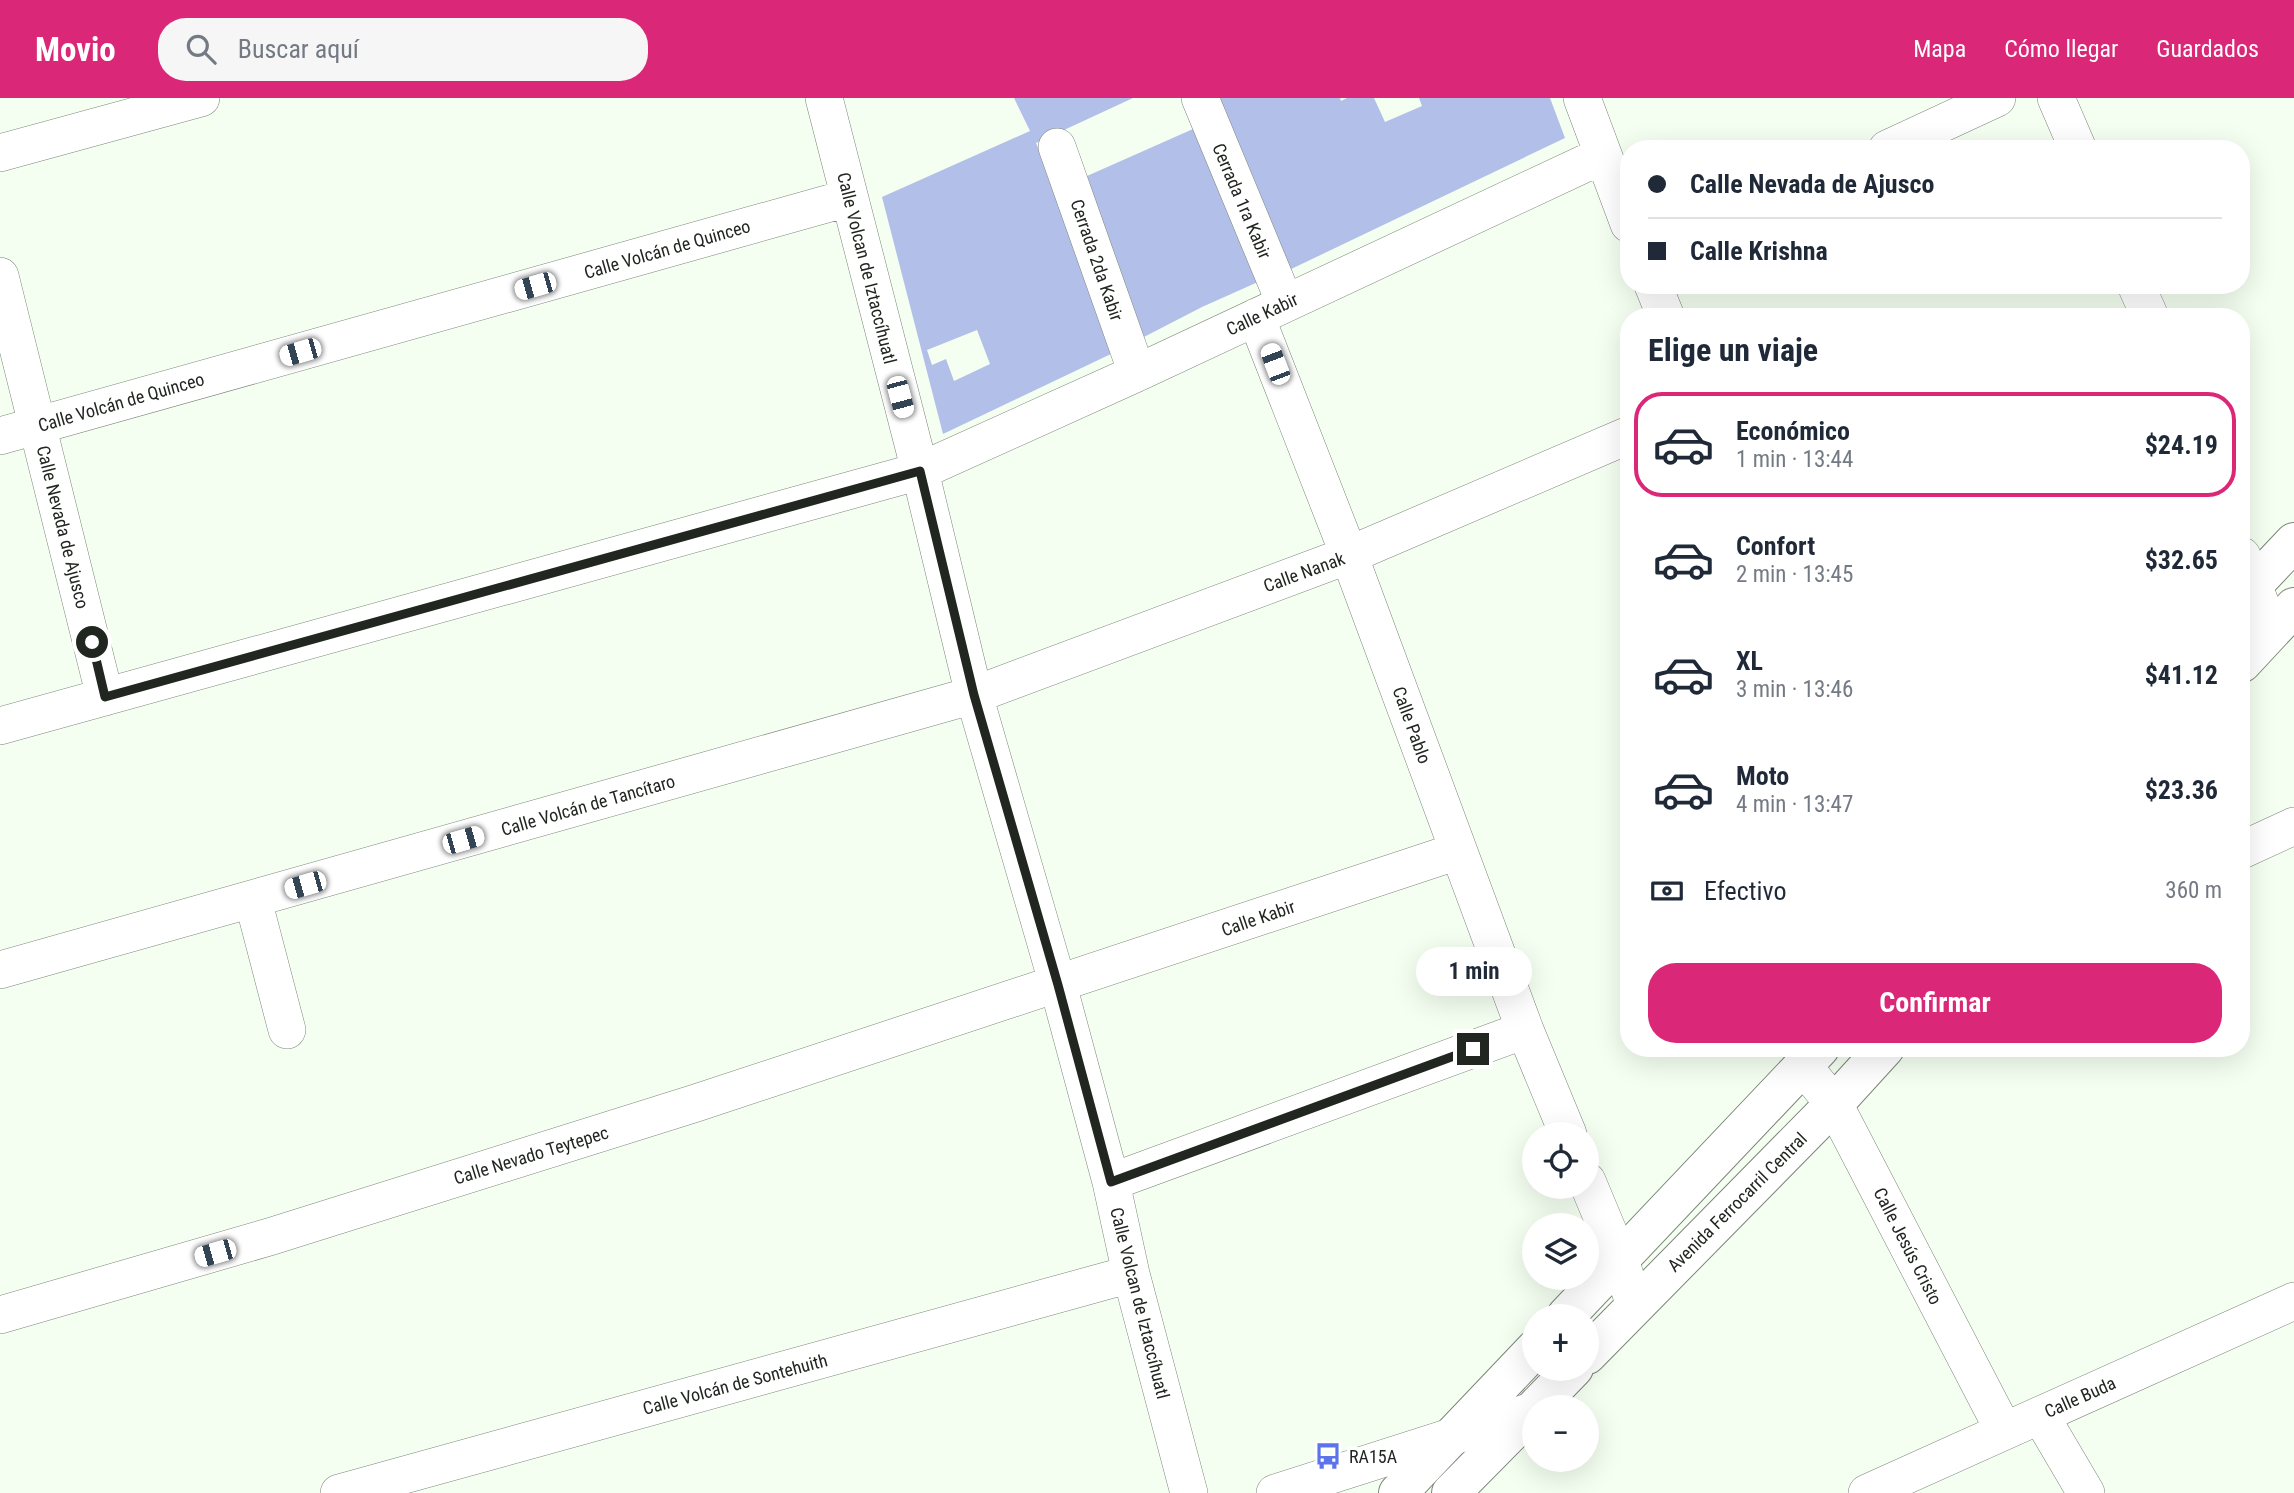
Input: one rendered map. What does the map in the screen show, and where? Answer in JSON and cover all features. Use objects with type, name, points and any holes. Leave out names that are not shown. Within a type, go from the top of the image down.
[{"type":"street","points":[[0,153],[201,98]]},
{"type":"street","name":"Calle Volcan de Iztaccíhuatl","points":[[824,98],[920,471],[974,695],[1058,985],[1111,1182],[1131,1274],[1189,1493]]},
{"type":"street","name":"Cerrada 1ra Kabir","points":[[1200,98],[1270,310]]},
{"type":"street","points":[[1582,98],[1620,200]]},
{"type":"street","points":[[1906,140],[1997,98]]},
{"type":"street","points":[[2056,98],[2074,140]]},
{"type":"street","name":"Cerrada 2da Kabir","points":[[1057,147],[1137,373]]},
{"type":"street","name":"Calle Kabir","points":[[0,726],[920,471],[1137,373],[1603,155]]},
{"type":"street","name":"Calle Volcán de Quinceo","points":[[0,436],[848,198]]},
{"type":"street","name":"Calle Nevada de Ajusco","points":[[0,276],[105,697]]},
{"type":"street","name":"Calle Pablo","points":[[1270,310],[1349,555],[1525,1030],[1563,1122]]},
{"type":"street","name":"Calle Nanak","points":[[974,695],[1349,555],[1620,439]]},
{"type":"street","points":[[2250,575],[2294,542]]},
{"type":"street","points":[[2250,584],[2283,619],[2250,654]]},
{"type":"street","name":"Calle Volcán de Tancítaro","points":[[0,970],[974,695]]},
{"type":"street","points":[[2250,846],[2294,826]]},
{"type":"street","name":"Calle Kabir","points":[[1058,985],[1458,850]]},
{"type":"street","points":[[253,900],[287,1030]]},
{"type":"street","name":"Calle Nevado Teytepec","points":[[0,1314],[269,1237],[696,1103],[1058,985]]},
{"type":"street","points":[[1111,1182],[1525,1030]]},
{"type":"street","points":[[1577,1304],[1812,1057]]},
{"type":"street","name":"Calle Jesús Cristo","points":[[1812,1057],[2004,1431]]},
{"type":"street","name":"Avenida Ferrocarril Central","points":[[1599,1342],[1834,1104],[1877,1057]]},
{"type":"street","points":[[1595,1199],[1620,1259],[1635,1306]]},
{"type":"street","name":"Calle Volcán de Sontehuith","points":[[339,1493],[1131,1274]]},
{"type":"street","name":"Calle Buda","points":[[1867,1493],[2294,1301]]},
{"type":"street","points":[[1398,1493],[1522,1363]]},
{"type":"street","points":[[1548,1395],[1561,1381]]},
{"type":"street","points":[[1275,1493],[1522,1413]]},
{"type":"street","points":[[2040,1415],[2086,1493]]},
{"type":"street","points":[[1451,1493],[1522,1421]]},
{"type":"building","points":[[1014,98],[1133,98],[1036,143],[1056,187],[1113,353],[943,434],[882,197],[1030,131]],"holes":[[[977,330],[990,364],[954,381],[946,359],[932,365],[927,350]]]},
{"type":"building","points":[[1217,98],[1340,98],[1341,101],[1347,98],[1374,98],[1385,122],[1422,106],[1419,98],[1550,98],[1565,138],[1285,272]]},
{"type":"building","points":[[1193,129],[1258,282],[1142,338],[1087,176]]},
{"type":"place","name":"RA15A","points":[[1328,1456]]},
{"type":"route","points":[[92,642],[105,697],[920,471],[974,695],[1058,985],[1111,1182],[1473,1049]]}]
